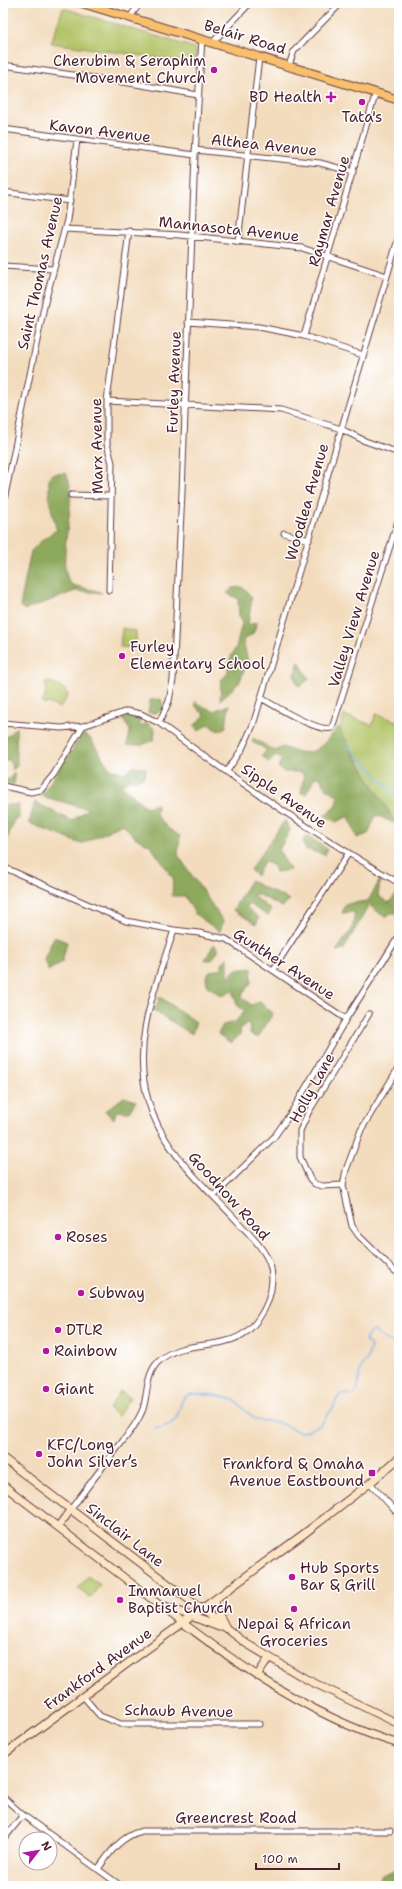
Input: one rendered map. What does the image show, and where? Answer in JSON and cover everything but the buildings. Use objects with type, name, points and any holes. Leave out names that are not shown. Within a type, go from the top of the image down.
[{"type":"main road","name":"Belair Road","points":[[86,4],[202,38],[259,58],[289,65],[399,100]]},
{"type":"street","points":[[130,17],[140,3]]},
{"type":"street","points":[[213,42],[250,3]]},
{"type":"street","points":[[289,65],[294,51],[341,3]]},
{"type":"street","name":"Furley Avenue","points":[[159,723],[169,701],[173,680],[195,153],[202,38]]},
{"type":"street","points":[[238,242],[259,58]]},
{"type":"street","points":[[3,65],[136,84],[198,95]]},
{"type":"street","name":"Raymar Avenue","points":[[304,336],[376,92]]},
{"type":"street","name":"Kavon Avenue","points":[[3,129],[77,140],[195,153]]},
{"type":"street","name":"Saint Thomas Avenue","points":[[3,505],[53,269],[65,229],[70,201],[77,140]]},
{"type":"street","name":"Althea Avenue","points":[[195,153],[248,156],[320,163],[353,172]]},
{"type":"street","points":[[3,192],[70,201]]},
{"type":"street","name":"Mannasota Avenue","points":[[65,229],[129,231],[302,248],[387,276]]},
{"type":"street","name":"Marx Avenue","points":[[109,590],[112,463],[107,444],[107,401],[129,231]]},
{"type":"street","name":"Woodlea Avenue","points":[[227,771],[248,738],[261,698],[399,236]]},
{"type":"street","points":[[3,266],[53,269]]},
{"type":"street","points":[[188,322],[259,327],[304,336],[363,354]]},
{"type":"street","points":[[107,401],[281,410],[341,430],[365,441],[399,453]]},
{"type":"street","points":[[71,495],[111,496]]},
{"type":"street","name":"Valley View Avenue","points":[[261,698],[290,716],[324,729],[332,728],[399,518]]},
{"type":"street","points":[[284,533],[309,540]]},
{"type":"street","name":"Sipple Avenue","points":[[83,726],[127,711],[141,714],[159,723],[274,805],[348,854],[399,883]]},
{"type":"street","points":[[3,722],[61,728],[83,726]]},
{"type":"street","points":[[3,786],[30,792],[41,790],[54,774],[83,726]]},
{"type":"street","points":[[273,970],[348,854]]},
{"type":"street","name":"Gunther Avenue","points":[[3,867],[113,916],[135,923],[199,933],[226,940],[346,1019]]},
{"type":"street","name":"Goodnow Road","points":[[71,1509],[138,1420],[146,1398],[150,1377],[158,1362],[178,1350],[220,1344],[241,1336],[251,1328],[267,1302],[272,1280],[269,1262],[259,1246],[181,1161],[166,1141],[151,1111],[144,1083],[141,1050],[145,1022],[174,930]]},
{"type":"street","points":[[214,1196],[274,1137],[291,1113],[346,1019],[399,936]]},
{"type":"street","name":"Holly Lane","points":[[343,1185],[322,1186],[315,1184],[310,1179],[300,1157],[300,1131],[308,1113],[369,1014]]},
{"type":"street","points":[[395,1271],[358,1236],[352,1226],[343,1185],[346,1170],[361,1130],[399,1067]]},
{"type":"street","name":"Sinclair Lane","points":[[3,1458],[201,1610],[269,1658],[306,1679],[399,1724]]},
{"type":"street","name":"Frankford Avenue","points":[[3,1755],[216,1599],[370,1483],[399,1458]]},
{"type":"street","points":[[370,1483],[399,1515]]},
{"type":"street","points":[[3,1485],[183,1623],[257,1676],[309,1705],[349,1724],[399,1744]]},
{"type":"street","points":[[58,1527],[71,1509]]},
{"type":"street","points":[[216,1599],[215,1607],[228,1630]]},
{"type":"street","points":[[158,1603],[228,1630]]},
{"type":"street","points":[[257,1676],[269,1658]]},
{"type":"street","name":"Schaub Avenue","points":[[83,1696],[100,1716],[121,1724],[260,1724]]},
{"type":"street","points":[[3,1797],[23,1815],[121,1886]]},
{"type":"street","points":[[3,1840],[23,1815]]},
{"type":"street","name":"Greencrest Road","points":[[98,1869],[116,1845],[131,1835],[142,1831],[390,1831]]},
{"type":"street","points":[[3,1882],[8,1886]]},
{"type":"green space","points":[[63,8],[192,47],[196,49],[195,63],[51,43]]},
{"type":"green space","points":[[66,473],[70,484],[69,515],[65,548],[67,576],[72,585],[102,593],[75,591],[25,610],[21,607],[21,601],[31,551],[43,539],[58,529],[56,528],[49,499],[49,477],[53,474]]},
{"type":"green space","points":[[242,587],[252,597],[248,625],[257,622],[253,634],[243,640],[248,662],[239,683],[220,700],[221,680],[228,673],[228,662],[236,648],[242,623],[239,616],[238,599],[227,593],[233,588]]},
{"type":"green space","points":[[122,628],[136,631],[136,648],[120,647]]},
{"type":"green space","points":[[299,662],[309,679],[299,687],[294,675]]},
{"type":"green space","points":[[46,682],[59,685],[68,695],[60,708],[47,703],[45,705],[42,701],[45,698]]},
{"type":"green space","points":[[161,699],[164,709],[156,713],[148,713],[150,700]]},
{"type":"green space","points":[[195,702],[213,711],[229,705],[226,727],[218,731],[208,724],[199,731],[194,726],[205,715],[196,707]]},
{"type":"green space","points":[[376,714],[399,722],[399,821],[323,782],[344,715],[372,725]]},
{"type":"green space","points":[[140,717],[139,727],[147,723],[155,729],[154,740],[142,745],[127,745],[130,730],[122,718]]},
{"type":"green space","points":[[16,727],[17,766],[13,770],[9,760],[3,761],[3,740]]},
{"type":"green space","points":[[338,727],[396,824],[376,815],[368,834],[357,838],[349,816],[336,822],[324,815],[335,807],[338,796],[324,787],[320,777],[313,778],[306,794],[301,793],[304,776],[301,772],[284,772],[278,767],[282,759],[275,756],[269,763],[262,756],[266,751],[264,748],[252,742],[253,738],[275,751],[283,747],[293,751],[309,752],[315,750],[326,741]]},
{"type":"green space","points":[[83,734],[90,738],[109,768],[124,773],[134,766],[146,768],[145,776],[136,781],[128,780],[121,785],[146,807],[157,804],[156,815],[169,829],[180,836],[178,855],[223,921],[220,932],[195,914],[185,896],[172,896],[173,878],[150,845],[136,838],[123,824],[81,844],[29,823],[35,802],[72,821],[88,809],[41,796]]},
{"type":"green space","points":[[14,773],[14,784],[3,783],[3,778],[8,780]]},
{"type":"green space","points":[[6,805],[19,805],[19,819],[16,818],[6,841],[3,840],[3,808]]},
{"type":"green space","points":[[285,820],[290,830],[279,850],[290,870],[276,872],[274,866],[264,861],[257,876],[250,870]]},
{"type":"green space","points":[[307,835],[327,849],[325,855],[305,849],[303,841]]},
{"type":"green space","points":[[380,880],[378,896],[389,903],[398,892],[399,893],[399,898],[394,905],[399,910],[399,913],[390,913],[386,918],[369,905],[344,949],[336,951],[352,929],[355,912],[342,913],[345,904],[368,901]]},
{"type":"green space","points":[[250,881],[290,900],[282,907],[258,894],[252,895],[271,910],[268,916],[249,904],[246,907],[259,918],[256,924],[233,910]]},
{"type":"green space","points":[[54,937],[67,942],[62,962],[48,971],[44,959]]},
{"type":"green space","points":[[214,944],[219,949],[212,960],[205,960]]},
{"type":"green space","points":[[228,957],[228,978],[235,970],[252,968],[251,983],[241,996],[251,1005],[260,1002],[273,1013],[258,1038],[250,1034],[249,1023],[241,1027],[240,1035],[231,1043],[218,1034],[223,1025],[235,1022],[245,1011],[237,1005],[233,990],[223,996],[207,986],[206,977],[210,971],[222,969],[222,963]]},
{"type":"green space","points":[[160,997],[196,1022],[192,1034],[154,1011]]},
{"type":"green space","points":[[124,1097],[136,1101],[129,1112],[116,1111],[114,1119],[105,1111]]},
{"type":"green space","points":[[120,1391],[130,1397],[118,1416],[109,1409]]},
{"type":"green space","points":[[88,1576],[100,1585],[90,1598],[78,1589]]},
{"type":"green space","points":[[399,1868],[399,1886],[375,1886],[382,1875]]},
{"type":"waterway","points":[[345,743],[399,798]]},
{"type":"waterway","points":[[155,1429],[173,1422],[177,1417],[182,1401],[190,1394],[215,1395],[234,1400],[256,1420],[277,1422],[299,1432],[306,1431],[320,1425],[333,1408],[341,1394],[351,1395],[357,1390],[360,1370],[366,1362],[371,1346],[365,1340],[370,1332],[375,1331],[384,1339],[392,1342],[396,1339],[395,1331],[399,1320]]},
{"type":"waterway","points":[[3,1510],[7,1507]]},
{"type":"place","name":"Cherubim & Seraphim Movement Church","points":[[214,70]]},
{"type":"place","name":"BD Health","points":[[331,97]]},
{"type":"place","name":"Tata's","points":[[362,102]]},
{"type":"place","name":"Furley Elementary School","points":[[122,656]]},
{"type":"place","name":"Roses","points":[[58,1237]]},
{"type":"place","name":"Subway","points":[[81,1293]]},
{"type":"place","name":"DTLR","points":[[58,1330]]},
{"type":"place","name":"Rainbow","points":[[46,1351]]},
{"type":"place","name":"Giant","points":[[46,1389]]},
{"type":"place","name":"KFC/Long John Silver’s","points":[[39,1454]]},
{"type":"place","name":"Frankford & Omaha Avenue Eastbound","points":[[372,1473]]},
{"type":"place","name":"Hub Sports Bar & Grill","points":[[292,1577]]},
{"type":"place","name":"Immanuel Baptist Church","points":[[120,1600]]},
{"type":"place","name":"Nepai & African Groceries","points":[[294,1609]]}]
